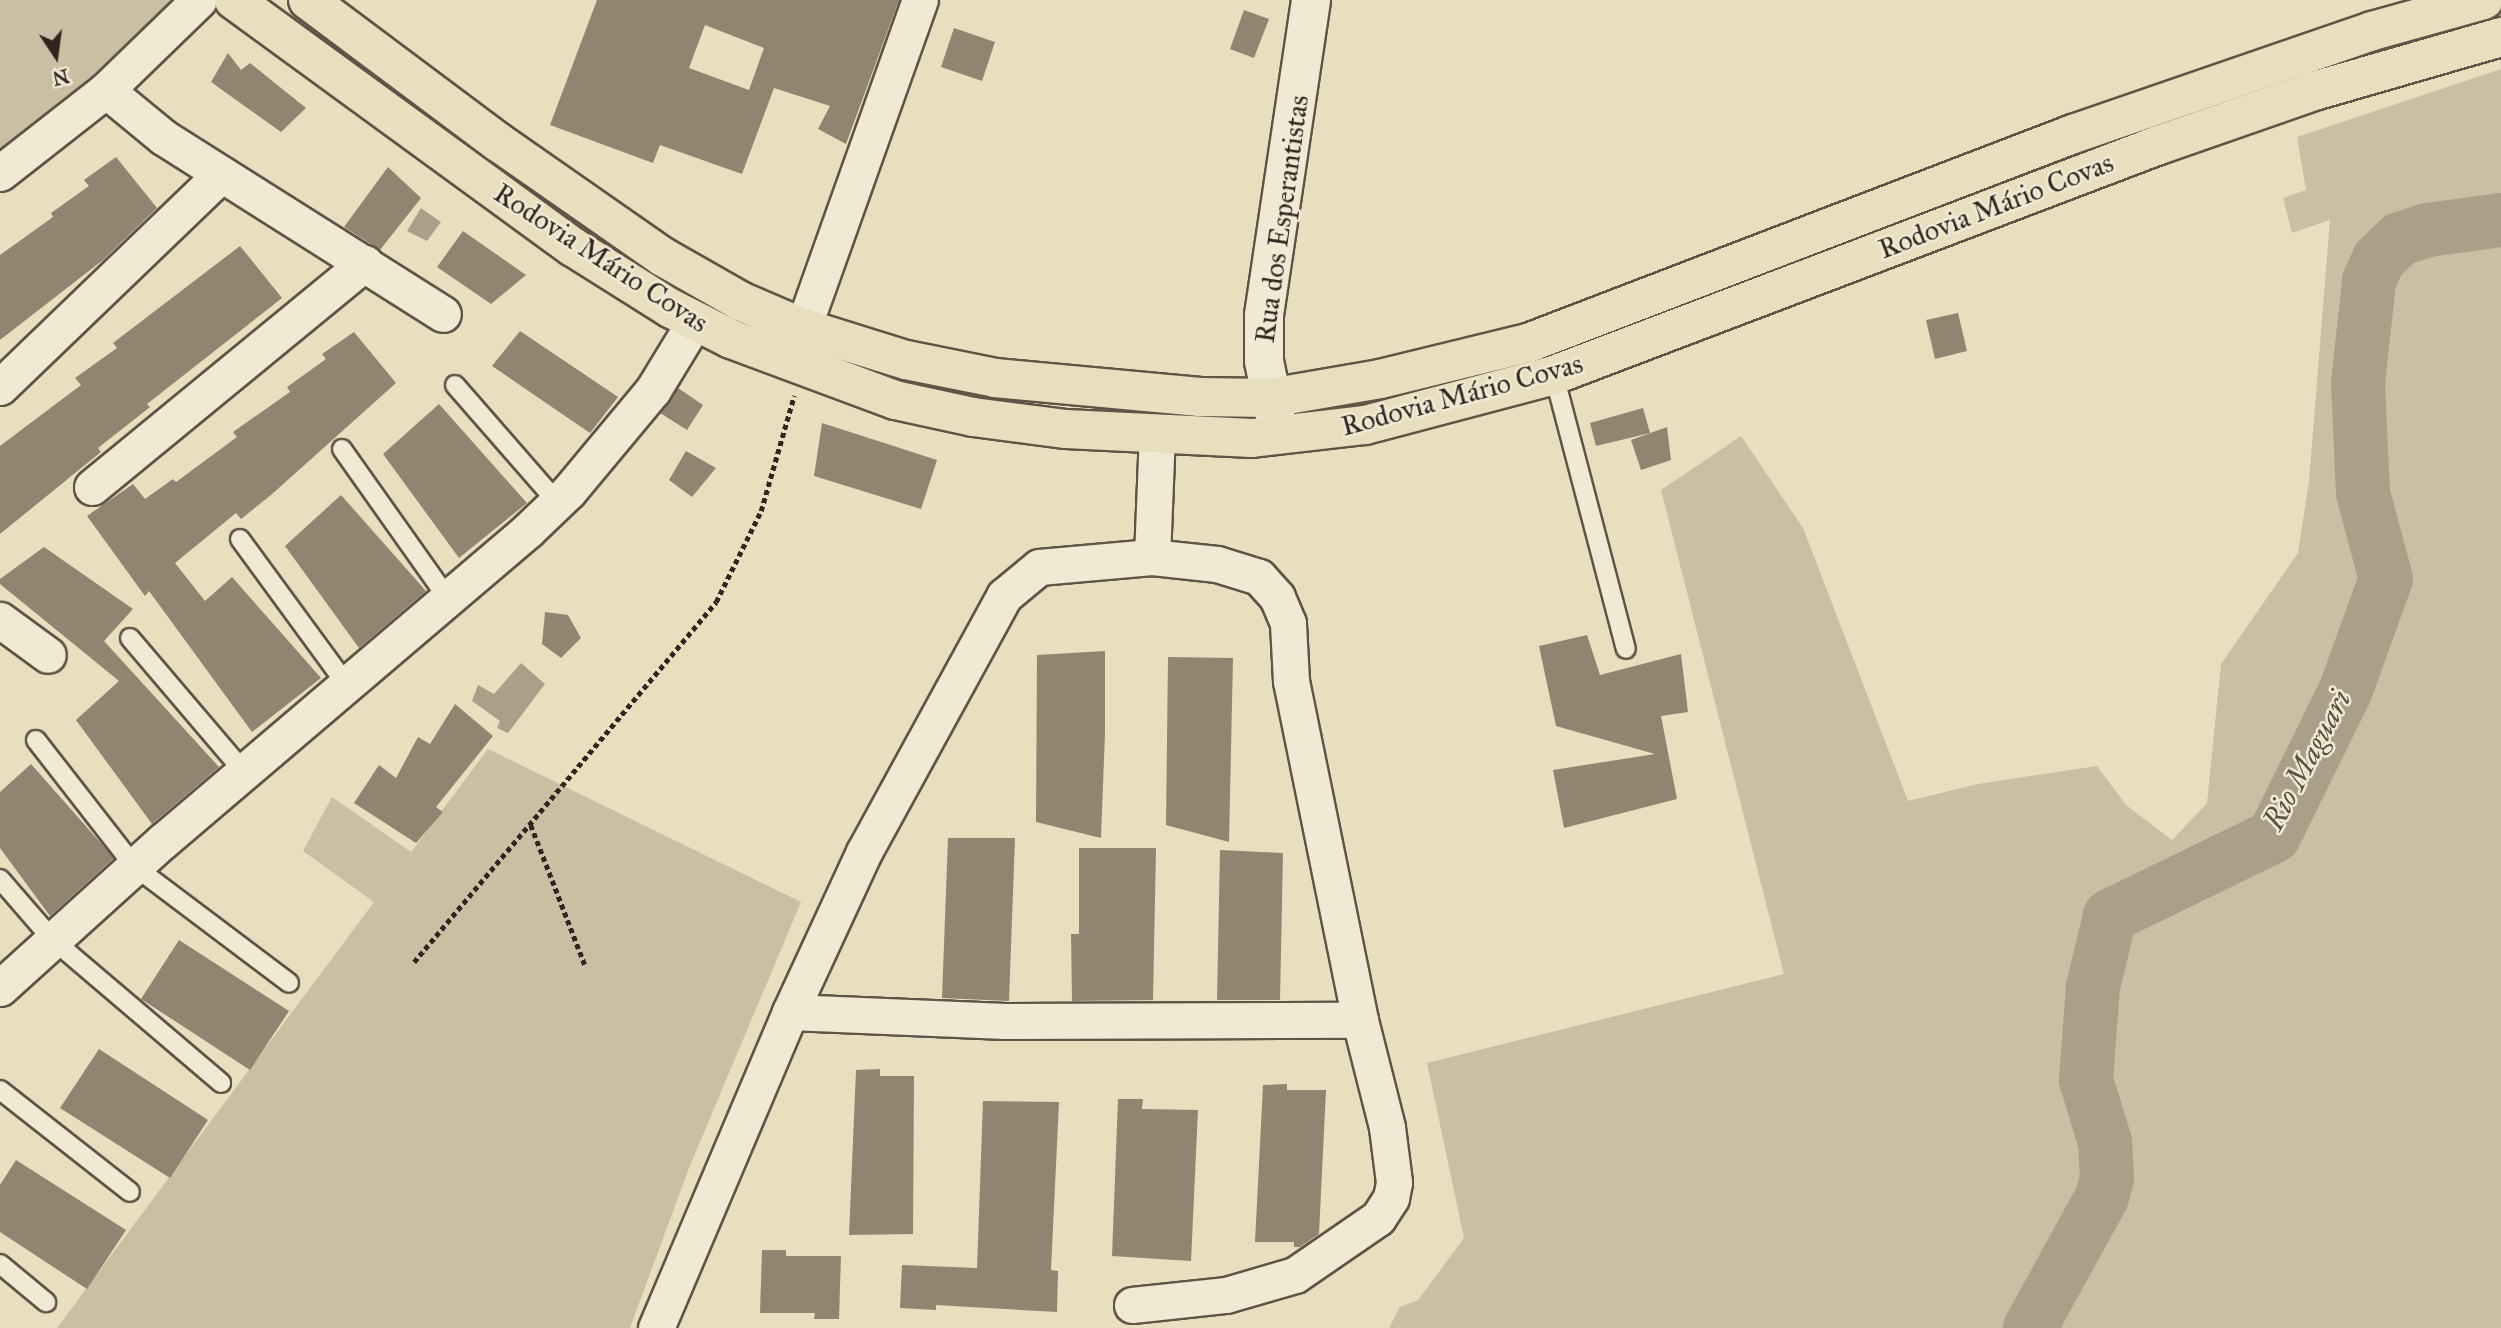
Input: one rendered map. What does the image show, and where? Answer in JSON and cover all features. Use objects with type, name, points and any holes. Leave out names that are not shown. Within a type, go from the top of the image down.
[{"type":"main road","name":"Rodovia Mário Covas","points":[[234,0],[573,247],[695,321],[802,368],[895,400],[974,417],[1066,429],[1280,436],[1364,425],[1554,374],[2159,145],[2314,90],[2501,37]]},
{"type":"main road","name":"Rodovia Mário Covas","points":[[308,0],[498,142],[663,257],[740,301],[803,328],[906,360],[995,378],[1200,397],[1270,398],[1380,379],[1528,343],[2073,134],[2372,31],[2484,0]]},
{"type":"main road","name":"Rua dos Esperantistas","points":[[1280,436],[1270,398],[1264,315],[1311,0]]},
{"type":"street","points":[[0,173],[106,90],[199,0]]},
{"type":"street","points":[[803,328],[920,0]]},
{"type":"street","points":[[106,90],[163,137],[443,314]]},
{"type":"street","points":[[0,387],[152,246],[221,174]]},
{"type":"street","points":[[92,487],[365,263]]},
{"type":"street","points":[[0,988],[134,866],[449,600],[557,502],[653,390],[695,321]]},
{"type":"street","points":[[1152,557],[1157,433]]},
{"type":"street","points":[[656,1328],[790,1012],[864,852],[1004,596],[1039,567],[1152,557],[1240,568],[1259,577],[1277,597],[1288,623],[1292,681],[1360,1020],[1387,1127],[1394,1182],[1391,1198],[1378,1218],[1295,1275],[1226,1295],[1132,1305]]},
{"type":"street","points":[[0,620],[48,655]]},
{"type":"street","points":[[790,1012],[1005,1021],[1360,1020]]},
{"type":"lane","points":[[1554,374],[1626,649]]},
{"type":"lane","points":[[455,385],[557,502]]},
{"type":"lane","points":[[342,449],[449,600]]},
{"type":"lane","points":[[240,539],[347,685]]},
{"type":"lane","points":[[130,638],[244,772]]},
{"type":"lane","points":[[36,740],[134,866],[289,983]]},
{"type":"lane","points":[[0,879],[52,939],[221,1083]]},
{"type":"lane","points":[[0,1090],[130,1192]]},
{"type":"lane","points":[[0,1264],[46,1302]]},
{"type":"path","points":[[414,962],[716,602],[761,511],[802,368]]},
{"type":"path","points":[[531,824],[585,965]]},
{"type":"shaded area","points":[[0,0],[183,0],[0,163]]},
{"type":"shaded area","points":[[2501,69],[2501,1328],[1389,1328],[1400,1307],[1418,1300],[1464,1238],[1427,1063],[1784,974],[1661,490],[1741,436],[1803,528],[1908,801],[1978,784],[2097,766],[2126,805],[2172,840],[2207,803],[2221,664],[2298,553],[2309,481],[2330,220],[2292,233],[2283,198],[2306,190],[2297,137]]},
{"type":"shaded area","points":[[421,208],[441,222],[427,241],[407,231]]},
{"type":"shaded area","points":[[521,663],[545,684],[508,733],[497,728],[500,721],[472,701],[478,685],[494,694]]},
{"type":"shaded area","points":[[488,749],[801,902],[689,1168],[630,1328],[57,1328],[374,902],[303,851],[332,797],[411,852]]},
{"type":"building","points":[[597,0],[899,0],[846,144],[818,129],[830,106],[774,88],[742,174],[660,145],[653,163],[550,125]],"holes":[[[705,25],[764,48],[749,90],[689,68]]]},
{"type":"building","points":[[1244,10],[1269,19],[1254,58],[1230,49]]},
{"type":"building","points":[[954,28],[995,42],[982,81],[941,67]]},
{"type":"building","points":[[228,53],[241,70],[250,63],[306,108],[281,132],[211,82]]},
{"type":"building","points":[[116,157],[157,208],[103,260],[0,340],[0,255],[53,217],[51,213],[89,186],[84,180]]},
{"type":"building","points":[[388,167],[421,198],[380,250],[344,227]]},
{"type":"building","points":[[463,231],[526,275],[491,304],[437,267]]},
{"type":"building","points":[[240,246],[282,298],[147,404],[150,407],[98,448],[101,452],[0,534],[0,446],[81,385],[75,378],[117,348],[113,343]]},
{"type":"building","points":[[1958,313],[1967,351],[1935,359],[1926,320]]},
{"type":"building","points":[[520,331],[618,397],[590,433],[492,366]]},
{"type":"building","points":[[354,332],[396,383],[271,495],[241,519],[236,513],[175,563],[205,601],[232,577],[321,678],[252,732],[149,591],[145,596],[87,516],[133,484],[145,499],[173,479],[176,482],[237,437],[233,432],[290,392],[287,387],[326,359],[322,354]]},
{"type":"building","points":[[678,388],[703,405],[687,430],[660,413]]},
{"type":"building","points":[[439,404],[527,503],[459,558],[383,454]]},
{"type":"building","points":[[1643,408],[1650,433],[1596,446],[1590,423]]},
{"type":"building","points":[[822,423],[937,460],[921,509],[814,476]]},
{"type":"building","points":[[1667,427],[1671,460],[1641,470],[1631,440]]},
{"type":"building","points":[[686,451],[716,468],[692,497],[669,480]]},
{"type":"building","points":[[341,495],[426,591],[359,648],[285,546]]},
{"type":"building","points":[[44,547],[133,609],[104,641],[219,767],[152,824],[76,720],[119,681],[0,584],[0,579]]},
{"type":"building","points":[[545,612],[568,615],[581,638],[561,658],[542,644]]},
{"type":"building","points":[[1587,635],[1600,675],[1681,654],[1688,712],[1661,716],[1677,799],[1564,828],[1553,770],[1655,754],[1556,726],[1539,646]]},
{"type":"building","points":[[1105,651],[1101,838],[1036,822],[1037,655]]},
{"type":"building","points":[[1168,657],[1233,658],[1229,842],[1166,825]]},
{"type":"building","points":[[455,704],[493,736],[436,807],[443,812],[416,843],[354,803],[379,765],[396,778],[418,737],[430,744]]},
{"type":"building","points":[[31,764],[114,858],[50,916],[0,848],[0,792]]},
{"type":"building","points":[[948,838],[1015,838],[1009,1001],[942,998]]},
{"type":"building","points":[[1079,848],[1156,848],[1153,1000],[1072,1001],[1071,934],[1079,934]]},
{"type":"building","points":[[1220,850],[1283,853],[1280,1000],[1217,1000]]},
{"type":"building","points":[[179,940],[289,1011],[250,1070],[141,999]]},
{"type":"building","points":[[99,1049],[208,1120],[170,1178],[60,1108]]},
{"type":"building","points":[[880,1069],[880,1076],[914,1076],[913,1234],[849,1235],[856,1070]]},
{"type":"building","points":[[1287,1084],[1287,1090],[1326,1090],[1319,1234],[1300,1247],[1294,1247],[1294,1242],[1255,1242],[1263,1085]]},
{"type":"building","points":[[1118,1099],[1143,1099],[1142,1109],[1198,1110],[1191,1261],[1112,1256]]},
{"type":"building","points":[[983,1101],[1059,1102],[1051,1270],[1058,1271],[1057,1312],[936,1305],[936,1310],[900,1308],[902,1265],[977,1268]]},
{"type":"building","points":[[16,1160],[126,1230],[87,1289],[0,1232],[0,1185]]},
{"type":"building","points":[[762,1250],[786,1250],[786,1256],[841,1256],[839,1319],[814,1319],[815,1313],[760,1313]]},
{"type":"waterway","name":"Rio Maguari","points":[[2030,1328],[2102,1197],[2107,1178],[2105,1142],[2086,1080],[2093,987],[2110,916],[2274,836],[2345,692],[2386,579],[2363,493],[2358,383],[2369,281],[2379,259],[2400,239],[2428,230],[2501,220]]}]
